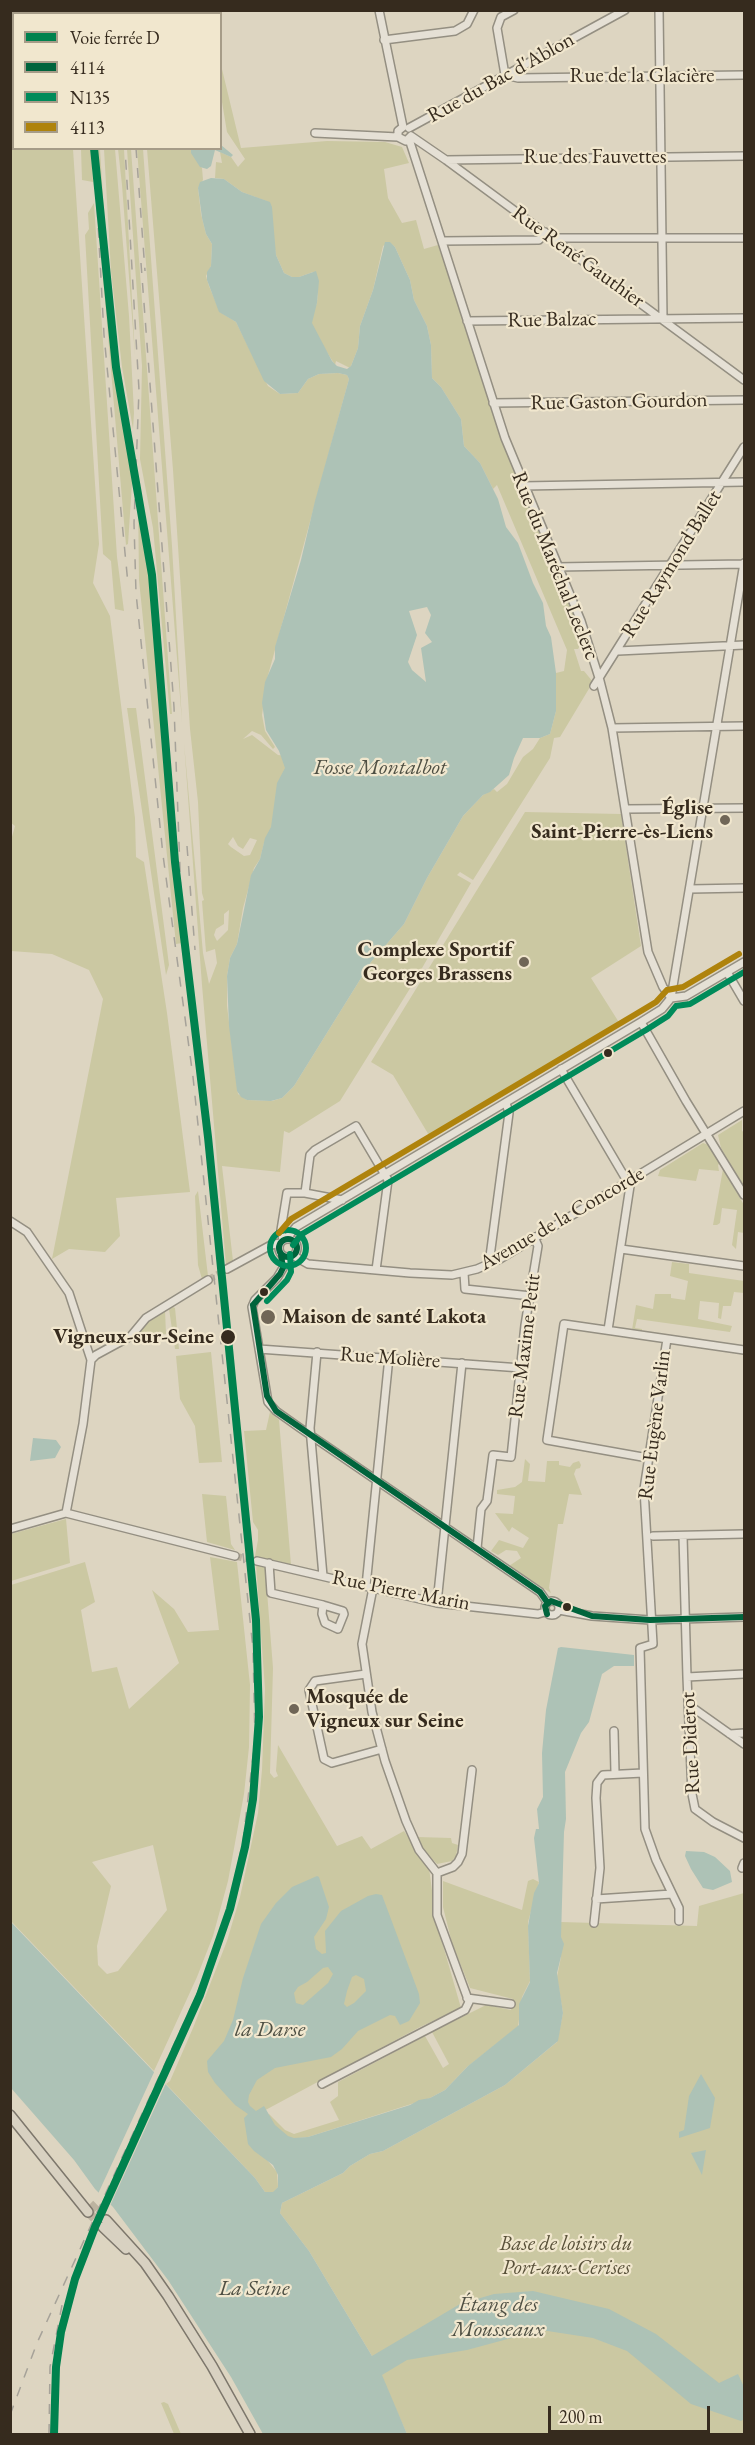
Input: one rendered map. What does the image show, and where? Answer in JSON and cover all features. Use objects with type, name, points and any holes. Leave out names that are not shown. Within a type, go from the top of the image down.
[{"type":"main road","points":[[10,2115],[14,2124],[89,2208]]},
{"type":"main road","points":[[104,2223],[153,2277],[212,2366],[250,2434]]},
{"type":"street","name":"Rue du Maréchal Leclerc","points":[[379,10],[384,40],[406,127],[493,403],[556,567],[581,621],[597,683],[612,728],[648,952],[663,987],[671,998]]},
{"type":"street","points":[[384,40],[455,31],[466,24],[474,10]]},
{"type":"street","points":[[505,75],[497,28],[501,17],[514,10]]},
{"type":"street","name":"Rue du Bac d'Ablon","points":[[406,127],[625,10]]},
{"type":"street","points":[[659,10],[663,319]]},
{"type":"street","points":[[519,67],[526,78]]},
{"type":"street","name":"Rue de la Glacière","points":[[505,75],[526,78],[744,75]]},
{"type":"street","points":[[398,137],[398,130],[406,127]]},
{"type":"street","points":[[315,133],[398,137],[404,141],[410,138]]},
{"type":"street","name":"Rue René Gauthier","points":[[410,138],[446,160],[744,380]]},
{"type":"street","name":"Rue des Fauvettes","points":[[446,160],[744,156]]},
{"type":"street","points":[[442,241],[539,240],[544,232]]},
{"type":"street","points":[[552,238],[744,238]]},
{"type":"street","name":"Rue Balzac","points":[[467,321],[744,318]]},
{"type":"street","name":"Rue Gaston Gourdon","points":[[493,403],[744,400]]},
{"type":"street","name":"Rue Raymond Ballet","points":[[597,683],[744,447]]},
{"type":"street","points":[[524,486],[744,482]]},
{"type":"street","points":[[288,1256],[279,1249],[303,1224],[641,1022],[662,1009],[671,998],[744,564],[556,567]]},
{"type":"street","points":[[618,651],[744,645]]},
{"type":"street","points":[[612,728],[744,726]]},
{"type":"street","points":[[626,809],[744,808]]},
{"type":"street","points":[[690,889],[744,888]]},
{"type":"street","points":[[671,998],[686,996],[744,962]]},
{"type":"street","points":[[727,972],[744,1001]]},
{"type":"street","points":[[641,1022],[744,1195]]},
{"type":"street","points":[[561,1069],[630,1186],[608,1330]]},
{"type":"street","points":[[489,1264],[509,1113],[506,1103]]},
{"type":"street","name":"Avenue de la Concorde","points":[[288,1256],[308,1264],[452,1275],[464,1273],[489,1264],[744,1111]]},
{"type":"street","points":[[305,1193],[310,1155],[356,1126],[388,1184],[376,1270]]},
{"type":"street","points":[[342,1200],[305,1193],[287,1193],[281,1230],[286,1241],[298,1249],[288,1256],[278,1278],[253,1305],[268,1402],[276,1411],[540,1592],[547,1602]]},
{"type":"street","points":[[10,1221],[27,1232],[69,1293],[91,1360],[83,1424],[66,1513]]},
{"type":"street","name":"Rue Maxime Petit","points":[[477,1548],[481,1509],[487,1501],[493,1455],[511,1457],[538,1246],[534,1237]]},
{"type":"street","points":[[227,1269],[271,1245],[286,1241]]},
{"type":"street","points":[[621,1249],[744,1266]]},
{"type":"street","points":[[464,1273],[465,1288],[531,1296]]},
{"type":"street","points":[[91,1360],[131,1336],[146,1318],[208,1280]]},
{"type":"street","points":[[648,1458],[546,1440],[564,1324],[744,1350]]},
{"type":"street","name":"Rue Eugène Varlin","points":[[643,1773],[640,1648],[653,1644],[644,1492],[667,1339]]},
{"type":"street","name":"Rue Molière","points":[[259,1349],[521,1368]]},
{"type":"street","points":[[317,1352],[310,1434],[323,1576]]},
{"type":"street","points":[[322,2084],[465,2010],[469,2002],[438,1915],[437,1873],[419,1850],[406,1821],[382,1749],[362,1644],[370,1587],[389,1357]]},
{"type":"street","points":[[437,1602],[462,1363]]},
{"type":"street","points":[[10,1529],[66,1513],[235,1556]]},
{"type":"street","points":[[653,1536],[744,1534]]},
{"type":"street","name":"Rue Diderot","points":[[683,1536],[687,1677],[695,1809],[713,1822],[744,1838]]},
{"type":"street","name":"Rue Pierre Marin","points":[[257,1561],[437,1602],[538,1614],[545,1612]]},
{"type":"street","points":[[269,1563],[272,1593],[322,1605]]},
{"type":"street","points":[[547,1602],[556,1602],[559,1610]]},
{"type":"street","points":[[547,1602],[545,1612],[554,1615],[559,1610]]},
{"type":"street","points":[[559,1610],[592,1616],[650,1620],[744,1617]]},
{"type":"street","points":[[366,1674],[315,1681],[309,1690],[321,1748],[324,1759],[332,1763],[382,1749]]},
{"type":"street","points":[[687,1677],[744,1674]]},
{"type":"street","points":[[689,1705],[744,1744]]},
{"type":"street","points":[[614,1731],[615,1773]]},
{"type":"street","points":[[730,1734],[744,1733]]},
{"type":"street","points":[[437,1873],[453,1867],[462,1854],[472,1770]]},
{"type":"street","points":[[594,1923],[600,1868],[597,1783],[603,1775],[615,1773],[643,1773],[645,1828],[679,1908],[679,1921]]},
{"type":"street","points":[[596,1899],[672,1894]]},
{"type":"street","points":[[467,1998],[511,2004]]},
{"type":"green space","points":[[12,17],[12,150],[73,150],[99,544],[93,583],[110,616],[135,818],[136,857],[144,862],[167,1013],[190,1192],[116,1198],[120,1236],[105,1252],[69,1249],[52,1259],[103,999],[89,970],[52,954],[11,951],[10,844],[15,826],[10,822],[10,18]]},
{"type":"green space","points":[[222,69],[241,148],[327,141],[385,142],[402,147],[409,163],[384,169],[388,198],[402,223],[416,220],[424,249],[438,245],[525,498],[584,639],[578,649],[574,649],[581,671],[584,671],[593,682],[560,737],[554,738],[550,758],[473,880],[460,872],[457,875],[471,883],[414,982],[340,1101],[289,1133],[284,1131],[280,1172],[222,1166],[233,1261],[226,1265],[184,743],[203,953],[209,984],[217,963],[215,949],[206,952],[198,802],[190,729],[173,470],[147,150],[192,150],[202,168],[203,180],[198,188],[201,214],[206,234],[212,244],[211,266],[206,276],[209,286],[220,312],[236,322],[268,386],[280,394],[298,393],[308,379],[319,374],[338,373],[347,375],[349,379],[267,679],[262,715],[265,731],[275,747],[273,749],[261,735],[252,731],[243,739],[252,735],[278,755],[295,757],[267,843],[264,843],[260,859],[254,868],[243,908],[237,944],[230,958],[227,976],[227,1006],[238,1094],[247,1100],[272,1101],[282,1098],[294,1086],[371,962],[404,924],[427,878],[463,816],[483,795],[494,789],[497,792],[507,784],[523,757],[533,749],[540,738],[550,734],[556,711],[556,673],[564,671],[567,650],[497,485],[493,489],[480,463],[464,446],[461,419],[441,387],[432,378],[431,345],[427,326],[414,300],[410,280],[395,247],[389,242],[383,246],[373,290],[360,326],[358,348],[350,368],[336,361],[335,365],[311,327],[311,317],[317,303],[318,291],[313,272],[299,277],[292,277],[284,273],[276,255],[266,201],[242,192],[224,179],[215,178],[216,162],[222,163],[220,152],[231,157],[238,167],[245,159],[227,132],[222,102]],"holes":[[[233,837],[238,846],[243,849],[250,838],[257,840],[250,855],[244,856],[228,844]],[[229,910],[228,930],[217,941],[214,935],[216,929],[224,924],[224,914]]]},
{"type":"green space","points":[[81,150],[91,150],[93,182],[82,180]]},
{"type":"green space","points":[[97,150],[100,150],[106,246]]},
{"type":"green space","points":[[104,150],[115,150],[129,316],[133,429],[122,367],[111,271]]},
{"type":"green space","points":[[118,150],[124,150],[135,356]]},
{"type":"green space","points":[[127,150],[131,150],[172,714],[170,714],[153,528],[140,459],[142,366]]},
{"type":"green space","points":[[137,150],[143,150],[172,546],[182,722]]},
{"type":"green space","points":[[94,203],[117,557],[124,611],[115,609],[111,561],[103,554],[85,235],[89,229],[88,213]]},
{"type":"green space","points":[[101,254],[113,357],[133,468],[128,544],[126,545]]},
{"type":"green space","points":[[138,497],[148,545],[182,943],[176,944],[139,580]]},
{"type":"green space","points":[[127,708],[136,708],[169,965],[166,975]]},
{"type":"green space","name":"Complexe Sportif Georges Brassens","points":[[525,812],[621,814],[641,946],[591,978],[620,1024],[430,1137],[393,1075],[371,1062]]},
{"type":"green space","points":[[742,1120],[744,1187],[721,1148],[718,1135]]},
{"type":"green space","points":[[703,1143],[709,1145],[720,1163],[719,1171],[699,1169],[696,1181],[658,1176],[660,1170]]},
{"type":"green space","points":[[723,1169],[744,1205],[744,1233],[738,1232],[736,1249],[732,1245],[737,1210],[722,1208],[720,1223],[713,1225]]},
{"type":"green space","points":[[198,1191],[208,1276],[202,1279],[198,1265],[195,1196]]},
{"type":"green space","points":[[672,1262],[689,1264],[689,1273],[744,1281],[744,1293],[734,1292],[731,1306],[723,1306],[721,1319],[718,1318],[719,1303],[700,1301],[698,1319],[732,1326],[730,1332],[637,1319],[635,1328],[642,1329],[642,1332],[632,1330],[636,1305],[653,1309],[655,1294],[671,1294],[671,1298],[685,1300],[688,1281],[670,1276]]},
{"type":"green space","points":[[175,1308],[179,1349],[175,1349],[169,1309]]},
{"type":"green space","points":[[165,1310],[166,1334],[132,1338],[147,1321]]},
{"type":"green space","points":[[211,1352],[222,1462],[199,1463],[195,1426],[180,1399],[176,1356]]},
{"type":"green space","points":[[270,1412],[279,1420],[291,1565],[255,1558],[258,1530],[253,1522],[244,1431],[266,1430]]},
{"type":"green space","points":[[525,1459],[530,1464],[528,1481],[545,1482],[547,1461],[559,1461],[559,1465],[570,1467],[579,1461],[581,1465],[574,1474],[582,1495],[569,1494],[563,1524],[558,1524],[549,1588],[551,1593],[509,1566],[521,1558],[517,1551],[506,1550],[498,1555],[491,1551],[499,1540],[523,1548],[529,1538],[512,1527],[509,1532],[495,1513],[513,1514],[515,1496],[497,1494],[497,1490],[515,1487],[522,1482]]},
{"type":"green space","points":[[202,1494],[226,1496],[231,1544],[235,1550],[207,1542]]},
{"type":"green space","points":[[66,1519],[70,1563],[11,1581],[11,1534]]},
{"type":"green space","points":[[210,1557],[237,1562],[250,1685],[249,1747],[244,1794],[228,1881],[213,1936],[154,2071],[11,1921],[11,1585],[85,1562],[95,1602],[81,1610],[92,1672],[117,1667],[129,1709],[179,1663],[152,1590],[174,1609],[188,1632],[219,1630]],"holes":[[[153,1845],[167,1910],[118,1971],[107,1974],[98,1965],[97,1946],[111,1886],[92,1862]]]},
{"type":"green space","points":[[256,1564],[265,1566],[273,1668],[270,1773],[274,1778],[278,1776],[276,1771],[278,1745],[337,1846],[362,1836],[371,1849],[404,1831],[429,1868],[436,1921],[461,2008],[420,2027],[245,2121],[267,2160],[277,2172],[278,2187],[274,2192],[265,2192],[255,2178],[166,2084],[170,2081],[193,2028],[227,1941],[240,1897],[258,1813],[265,1689]]},
{"type":"green space","points":[[417,1837],[451,1838],[452,1843],[458,1845],[456,1856],[452,1861],[437,1864],[422,1848]]},
{"type":"green space","points":[[533,1879],[539,1882],[528,1922],[530,1981],[522,1997],[518,2027],[467,2067],[445,2090],[430,2098],[308,2137],[290,2139],[278,2130],[266,2116],[269,2114],[285,2130],[294,2134],[339,2120],[330,2102],[338,2096],[338,2082],[425,2036],[443,2068],[449,2064],[432,2032],[486,2005],[511,2010],[513,1999],[470,1988],[452,1943],[443,1907],[443,1881],[522,1910],[528,1881]]},
{"type":"green space","name":"Base de loisirs du Port-aux-Cerises","points":[[744,1893],[744,2434],[407,2434],[372,2356],[309,2251],[280,2213],[282,2203],[343,2173],[370,2154],[383,2151],[505,2085],[557,2042],[563,2013],[557,1977],[561,1957],[561,1922],[697,1926],[699,1906]]},
{"type":"green space","points":[[161,2403],[168,2404],[181,2434],[174,2434]]},
{"type":"water","points":[[11,10],[61,10],[60,12],[12,12],[11,18]]},
{"type":"water","points":[[222,146],[233,155],[231,157],[215,150],[222,150]]},
{"type":"water","points":[[191,150],[215,150],[211,166],[207,169],[200,167]]},
{"type":"water","name":"Fosse Montalbot","points":[[211,178],[224,179],[242,192],[270,202],[276,255],[284,273],[292,277],[299,277],[316,271],[319,281],[312,323],[332,361],[337,366],[347,369],[351,366],[358,348],[360,326],[373,290],[385,242],[390,242],[395,247],[410,280],[414,300],[427,326],[431,345],[432,378],[441,387],[461,419],[464,446],[480,463],[498,499],[506,527],[518,543],[543,603],[556,673],[556,711],[550,734],[540,738],[523,738],[509,775],[490,792],[483,795],[463,816],[427,878],[404,924],[371,962],[294,1086],[282,1098],[271,1101],[247,1100],[237,1091],[229,1026],[227,976],[230,958],[237,944],[251,875],[260,859],[265,838],[271,827],[277,783],[285,768],[279,751],[266,730],[262,703],[265,682],[275,659],[275,647],[301,560],[349,379],[347,375],[338,373],[319,374],[308,379],[298,393],[280,394],[264,381],[236,322],[219,312],[207,280],[207,272],[211,266],[212,244],[206,234],[202,218],[198,188],[200,182]],"holes":[[[427,607],[431,615],[425,633],[432,642],[421,648],[426,682],[412,670],[408,662],[417,635],[409,611]]]},
{"type":"water","points":[[33,1438],[56,1440],[61,1447],[55,1458],[30,1461]]},
{"type":"water","points":[[558,1648],[634,1655],[634,1666],[614,1666],[602,1674],[589,1722],[581,1733],[565,1772],[566,1819],[561,1937],[564,1944],[557,1973],[563,2013],[558,2041],[505,2085],[383,2151],[370,2154],[343,2173],[282,2203],[280,2213],[309,2251],[372,2356],[460,2304],[494,2294],[533,2291],[609,2309],[656,2334],[719,2383],[738,2374],[744,2387],[744,2419],[741,2421],[691,2404],[627,2351],[593,2338],[541,2330],[467,2350],[407,2360],[382,2375],[407,2434],[263,2434],[231,2377],[168,2280],[113,2207],[95,2189],[74,2160],[11,2088],[10,1921],[255,2178],[265,2192],[273,2192],[278,2187],[278,2175],[273,2165],[248,2144],[244,2118],[248,2114],[235,2105],[215,2083],[208,2072],[207,2061],[224,2041],[233,2020],[243,1978],[261,1924],[276,1903],[292,1887],[319,1877],[329,1907],[326,1919],[314,1937],[316,1949],[322,1954],[326,1953],[325,1931],[341,1911],[368,1896],[382,1895],[419,1994],[420,2003],[409,2021],[400,2025],[395,2016],[390,2015],[358,2031],[342,2049],[331,2057],[275,2068],[257,2080],[249,2095],[250,2106],[256,2111],[264,2106],[275,2125],[288,2136],[308,2137],[430,2098],[445,2090],[468,2066],[519,2025],[519,2004],[530,1982],[528,1926],[534,1893],[539,1883],[534,1838],[536,1829],[539,1829],[537,1809],[543,1797],[542,1753],[546,1710]],"holes":[[[328,1967],[333,1974],[328,1983],[303,2005],[296,2003],[294,1993],[298,1987],[323,1968]],[[356,1975],[364,1979],[366,1991],[347,2007],[344,2004],[347,1991],[352,1977]]]},
{"type":"water","points":[[686,1851],[704,1852],[715,1857],[730,1871],[732,1882],[713,1890],[703,1888],[685,1856]]},
{"type":"water","points":[[701,2074],[715,2098],[710,2128],[679,2138],[679,2132],[684,2130],[689,2096]]},
{"type":"water","points":[[706,2150],[702,2175],[691,2153]]},
{"type":"pier","points":[[156,2068],[167,2081],[109,2208],[97,2196]]},
{"type":"tunnel","points":[[208,1280],[227,1269]]},
{"type":"tunnel","points":[[235,1556],[257,1561]]},
{"type":"tunnel","points":[[90,2204],[106,2220]]},
{"type":"tunnel","points":[[88,2212],[103,2227]]},
{"type":"railway","points":[[94,150],[104,335],[128,584]]},
{"type":"railway","points":[[10,2415],[37,2343],[197,1994],[217,1943],[229,1905],[243,1841],[255,1739],[253,1649],[193,1077],[163,855],[136,593],[134,523],[139,390],[125,150]]},
{"type":"railway","points":[[136,150],[145,271]]},
{"type":"railway","points":[[141,263],[174,707],[181,896],[192,996]]},
{"type":"railway","points":[[187,846],[195,950]]},
{"type":"railway","points":[[49,2434],[50,2367],[63,2300]]},
{"type":"rail line","name":"D","points":[[54,2434],[56,2367],[61,2332],[75,2279],[95,2227],[200,1995],[230,1909],[245,1847],[253,1799],[259,1717],[256,1620],[208,1137],[175,862],[152,575],[116,367],[94,150]]},
{"type":"transit line","name":"4113","points":[[279,1233],[291,1219],[656,1002],[667,990],[683,987],[739,954]]},
{"type":"transit line","name":"N135","points":[[293,1245],[302,1234],[646,1030],[668,1016],[676,1006],[690,1004],[744,972]]},
{"type":"transit line","name":"N135","points":[[288,1230],[301,1235],[306,1248],[301,1261],[288,1266],[275,1261],[270,1248],[275,1235],[288,1230]]},
{"type":"transit line","name":"4114","points":[[284,1239],[292,1239],[297,1244],[297,1248],[295,1255],[284,1257],[279,1252],[279,1244],[284,1239]]},
{"type":"transit line","name":"N135","points":[[267,1301],[287,1280],[291,1272],[290,1254]]},
{"type":"transit line","name":"4114","points":[[253,1305],[280,1274],[283,1268],[281,1255]]},
{"type":"transit line","name":"4114","points":[[253,1305],[267,1396],[276,1411],[540,1592],[547,1602]]},
{"type":"transit line","name":"4114","points":[[547,1614],[545,1606],[551,1601],[592,1616],[650,1620],[744,1617]]},
{"type":"place","name":"Église Saint-Pierre-ès-Liens","points":[[725,820]]},
{"type":"place","name":"Complexe Sportif Georges Brassens","points":[[524,962]]},
{"type":"place","name":"Maison de santé Lakota","points":[[268,1317]]},
{"type":"place","name":"Vigneux-sur-Seine","points":[[228,1337]]},
{"type":"place","name":"Mosquée de Vigneux sur Seine","points":[[294,1709]]},
{"type":"water label","name":"la Darse","points":[[270,2030]]},
{"type":"water label","name":"La Seine","points":[[254,2289]]},
{"type":"water label","name":"Étang des Mousseaux","points":[[498,2318]]}]
